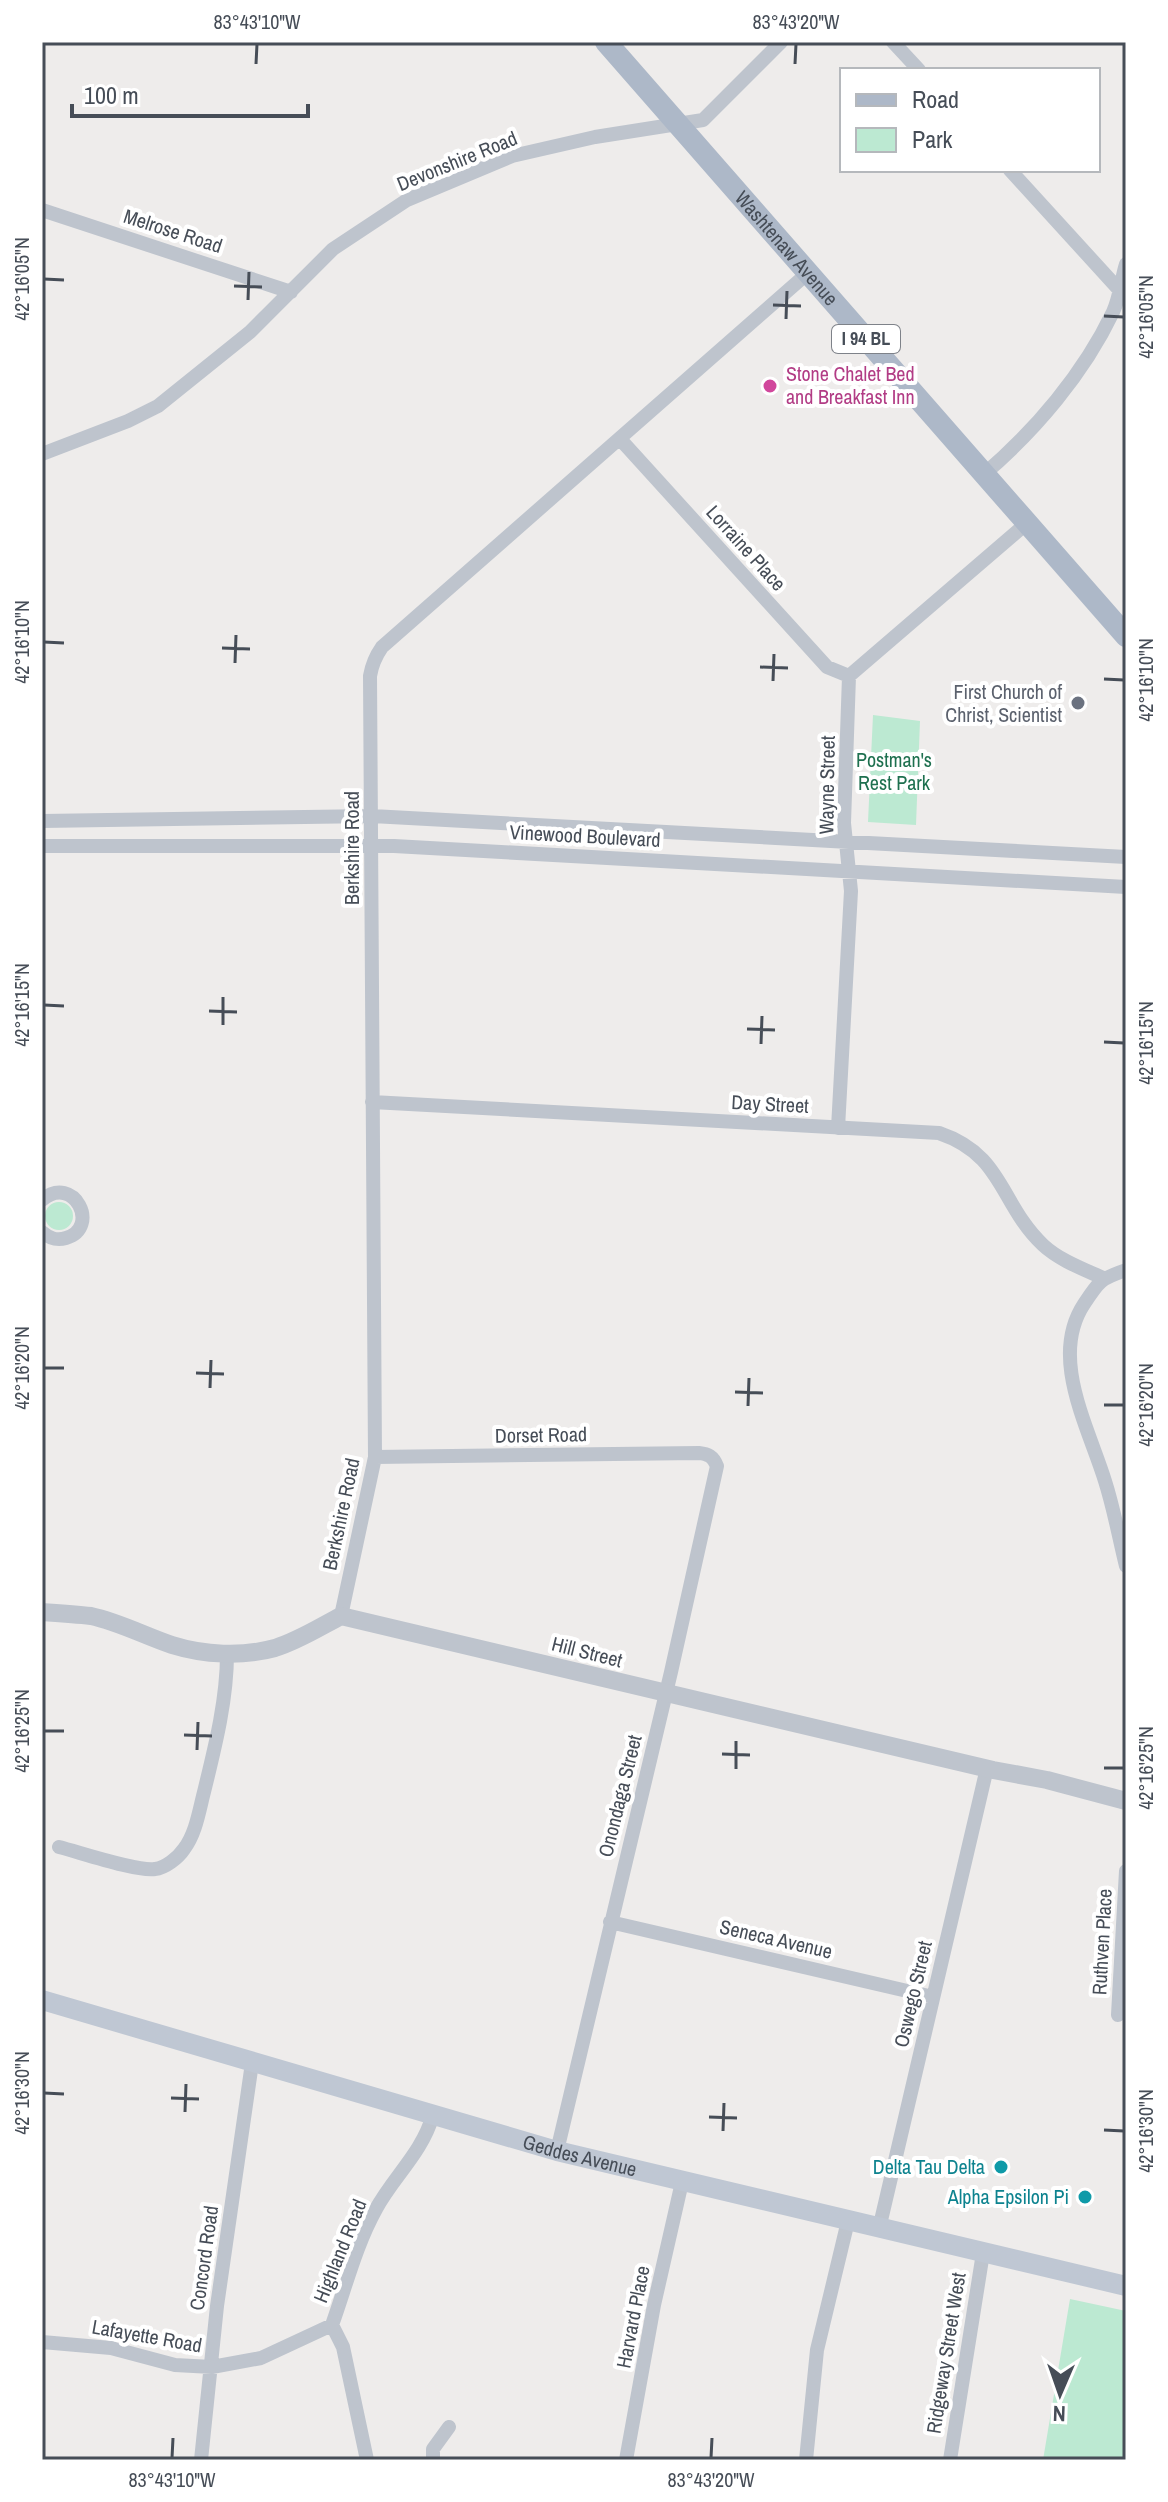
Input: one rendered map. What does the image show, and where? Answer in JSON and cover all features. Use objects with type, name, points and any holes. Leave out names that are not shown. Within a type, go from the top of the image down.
[{"type":"main road","name":"Washtenaw Avenue","points":[[606,42],[1126,636]]},
{"type":"main road","name":"Geddes Avenue","points":[[42,2000],[557,2151],[1126,2286]]},
{"type":"street","name":"Devonshire Road","points":[[42,454],[158,406],[250,332],[333,249],[407,200],[512,156],[595,137],[703,120],[781,42]]},
{"type":"street","points":[[893,42],[917,68]]},
{"type":"street","points":[[1012,172],[1123,294]]},
{"type":"street","name":"Melrose Road","points":[[42,210],[291,292]]},
{"type":"street","points":[[983,475],[1002,459],[1078,371],[1123,294],[1126,264]]},
{"type":"street","name":"Berkshire Road","points":[[341,1616],[375,1457],[370,676],[375,656],[809,272]]},
{"type":"street","name":"Lorraine Place","points":[[620,439],[827,667],[849,676]]},
{"type":"street","points":[[849,676],[1027,523]]},
{"type":"street","name":"Wayne Street","points":[[838,1128],[851,891],[844,823],[849,676]]},
{"type":"street","name":"Vinewood Boulevard","points":[[42,821],[372,816],[1126,857]]},
{"type":"street","name":"Vinewood Boulevard","points":[[42,846],[372,845],[1126,887]]},
{"type":"street","name":"Day Street","points":[[372,1102],[939,1133],[957,1139],[984,1159],[1020,1217],[1043,1245],[1103,1278]]},
{"type":"street","points":[[42,1200],[57,1193],[66,1193],[80,1205],[83,1214],[78,1231],[71,1237],[53,1239],[42,1232]]},
{"type":"street","points":[[1126,1270],[1103,1278],[1080,1310],[1070,1334],[1069,1362],[1107,1487],[1126,1566]]},
{"type":"street","name":"Dorset Road","points":[[375,1457],[707,1454]]},
{"type":"street","name":"Onondaga Street","points":[[557,2151],[716,1473],[714,1458],[707,1454]]},
{"type":"street","points":[[42,1612],[91,1616],[172,1645],[227,1654],[276,1647],[341,1616]]},
{"type":"street","name":"Hill Street","points":[[341,1616],[1126,1801]]},
{"type":"street","points":[[59,1847],[155,1869],[169,1864],[184,1850],[194,1831],[210,1767],[220,1721],[227,1654]]},
{"type":"street","name":"Oswego Street","points":[[879,2229],[987,1768]]},
{"type":"street","name":"Ruthven Place","points":[[1118,2015],[1126,1871]]},
{"type":"street","name":"Seneca Avenue","points":[[610,1922],[933,1997]]},
{"type":"street","name":"Concord Road","points":[[201,2460],[217,2306],[252,2063]]},
{"type":"street","name":"Highland Road","points":[[367,2460],[343,2347],[332,2325],[368,2224],[386,2192],[427,2137],[433,2115]]},
{"type":"street","name":"Harvard Place","points":[[626,2460],[654,2305],[682,2182]]},
{"type":"street","points":[[806,2460],[817,2350],[848,2221]]},
{"type":"street","name":"Ridgeway Street West","points":[[950,2460],[983,2253]]},
{"type":"street","name":"Lafayette Road","points":[[42,2342],[111,2348],[175,2365],[212,2367],[261,2358],[332,2325]]},
{"type":"street","points":[[433,2460],[433,2449],[449,2427]]},
{"type":"green space","name":"Postman's Rest Park","points":[[873,715],[920,721],[916,825],[868,822]]},
{"type":"green space","points":[[59,1202],[69,1206],[73,1216],[69,1226],[59,1230],[49,1226],[45,1216],[49,1206]]},
{"type":"green space","points":[[1070,2299],[1126,2311],[1126,2460],[1043,2460]]},
{"type":"place","name":"Stone Chalet Bed and Breakfast Inn","points":[[770,386]]},
{"type":"place","name":"First Church of Christ, Scientist","points":[[1078,703]]},
{"type":"place","name":"Delta Tau Delta","points":[[1001,2167]]},
{"type":"place","name":"Alpha Epsilon Pi","points":[[1085,2197]]}]
